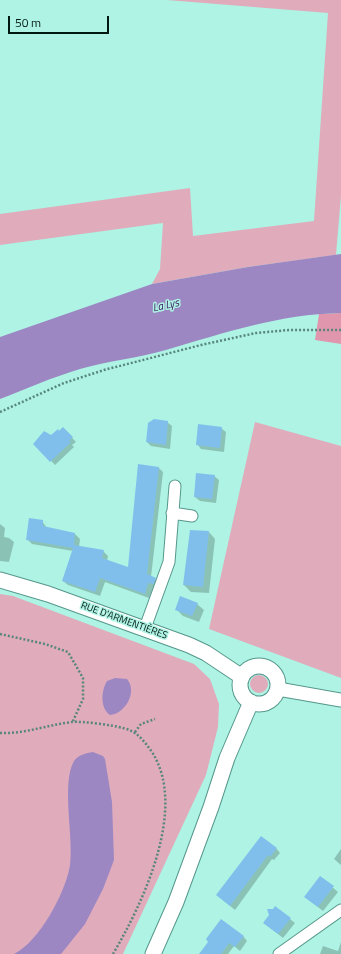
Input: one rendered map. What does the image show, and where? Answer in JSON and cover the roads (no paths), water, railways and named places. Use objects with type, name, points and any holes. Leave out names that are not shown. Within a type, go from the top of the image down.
[{"type":"main road","name":"RUE D'ARMENTIÈRES","points":[[0,580],[43,592],[145,628],[198,649],[242,677]]},
{"type":"main road","points":[[264,666],[272,670],[276,675],[278,689],[275,695],[267,702],[261,704],[251,702],[242,691],[240,685],[242,677],[252,667],[264,666]]},
{"type":"main road","points":[[153,954],[173,908],[211,807],[227,758],[251,702]]},
{"type":"street","points":[[145,628],[169,562],[175,486]]},
{"type":"street","points":[[172,514],[192,516]]},
{"type":"street","points":[[278,689],[341,700]]},
{"type":"street","points":[[279,954],[341,910]]},
{"type":"water","name":"La Lys","points":[[341,254],[341,313],[318,314],[274,321],[231,331],[155,353],[91,366],[0,399],[0,337],[152,284],[248,267]]},
{"type":"water","points":[[115,678],[127,679],[131,690],[125,707],[121,711],[110,715],[104,708],[102,699],[107,681]]},
{"type":"water","points":[[93,752],[103,756],[105,759],[112,802],[114,860],[103,889],[85,924],[61,954],[14,954],[33,939],[42,928],[63,889],[70,865],[71,854],[68,796],[70,771],[74,761],[78,757]]}]
